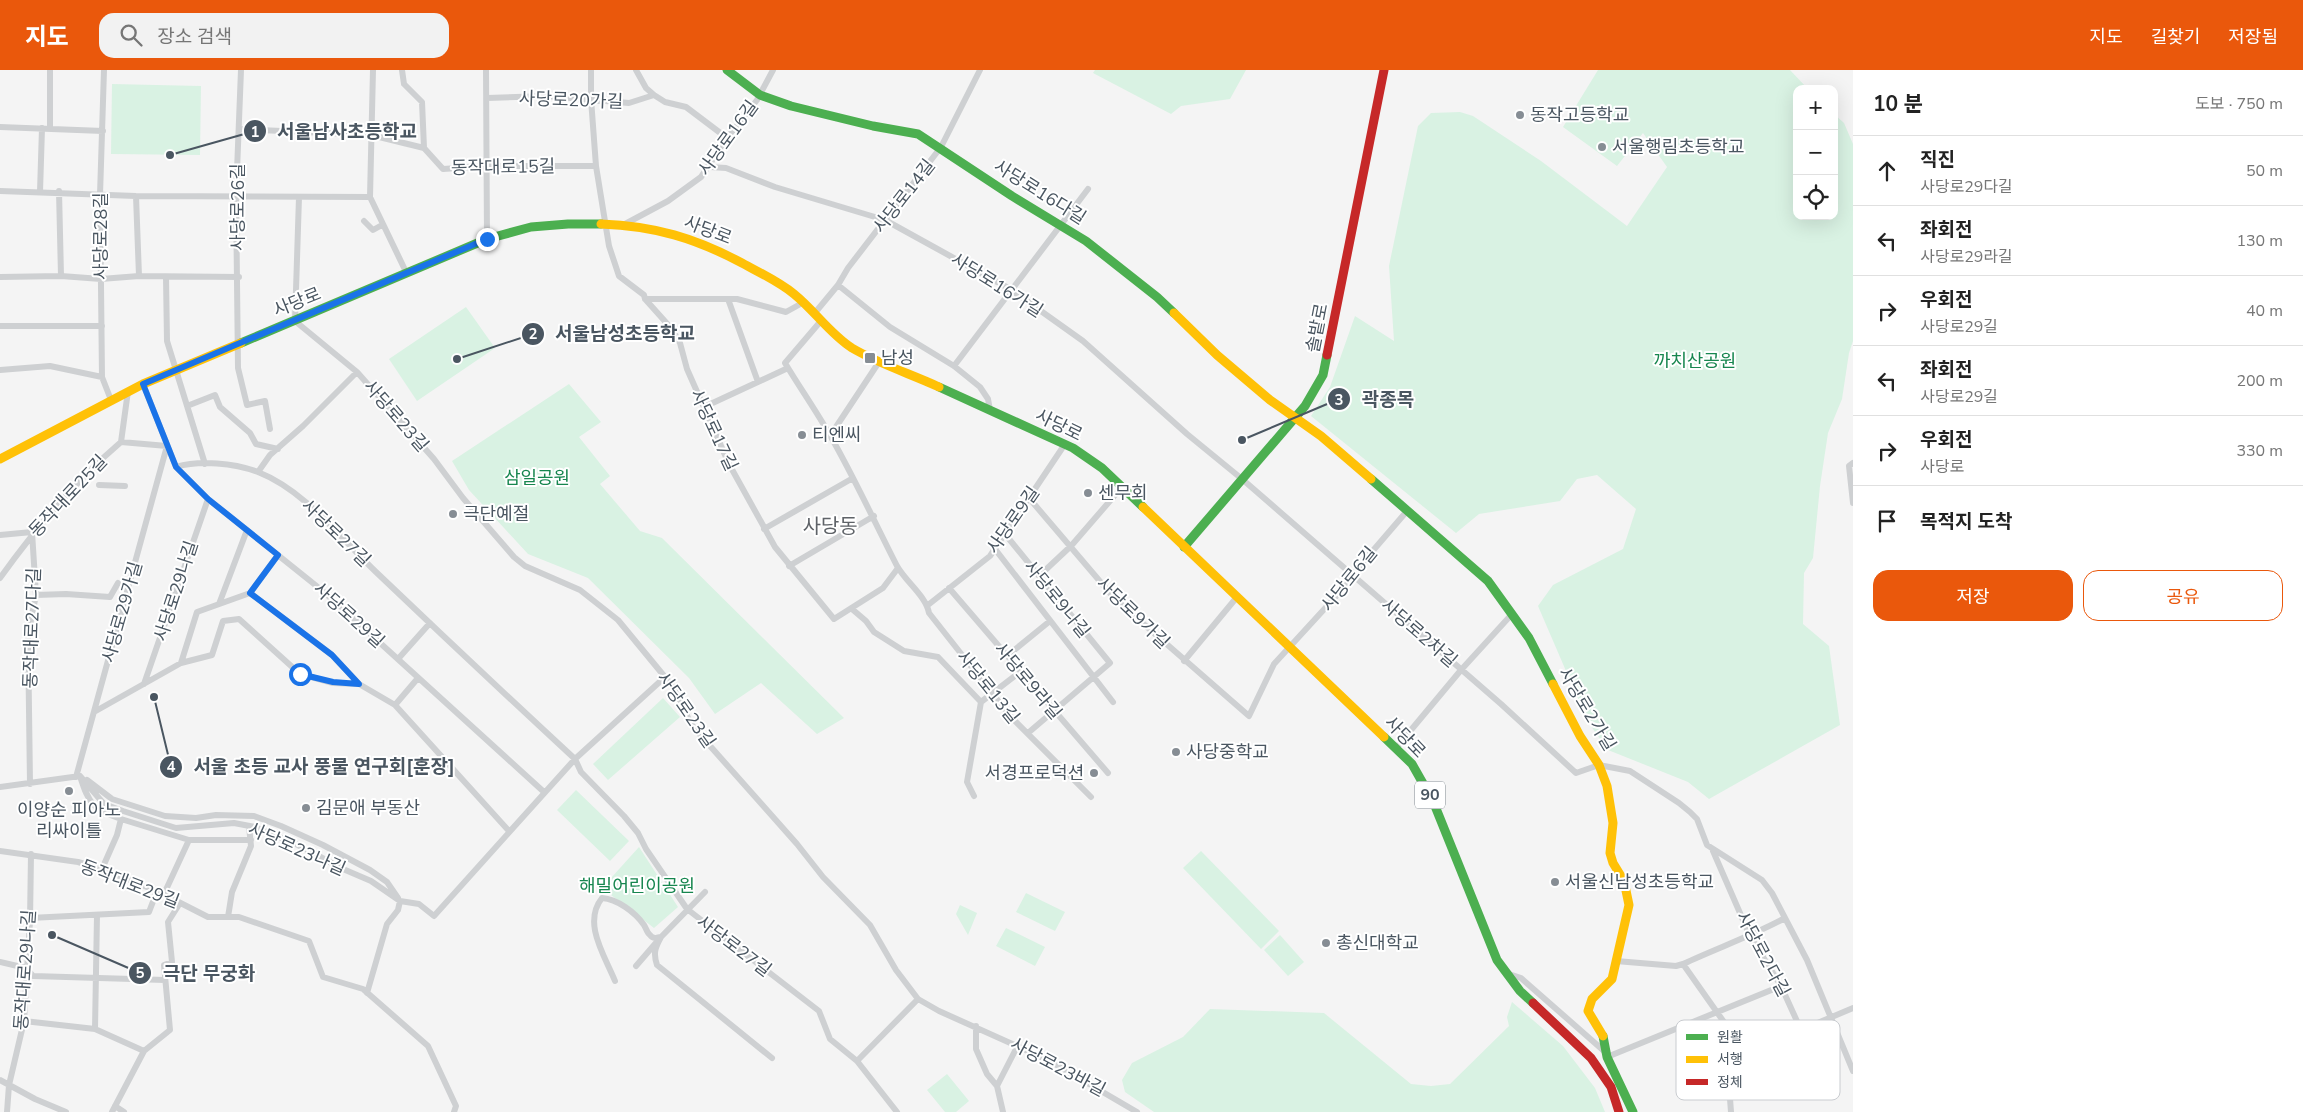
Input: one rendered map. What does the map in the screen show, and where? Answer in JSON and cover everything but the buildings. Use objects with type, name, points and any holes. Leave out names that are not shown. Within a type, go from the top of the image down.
[{"type":"main road","name":"사당로16다길","points":[[727,70],[760,95],[791,106],[873,126],[918,134],[941,148],[1012,196],[1061,224],[1086,241],[1157,297],[1217,355],[1270,400],[1296,417]]},
{"type":"main road","name":"솔밭로","points":[[1184,547],[1296,417],[1316,390],[1328,358],[1384,70]]},
{"type":"main road","name":"사당로","points":[[0,459],[143,384],[487,239],[542,226],[606,225],[661,231],[688,238],[716,249],[780,283],[804,302],[820,322],[844,343],[879,362],[1065,444],[1087,457],[1122,487],[1396,748],[1412,764],[1433,801],[1496,960],[1520,991],[1591,1058],[1611,1087],[1620,1112]]},
{"type":"main road","name":"사당로2가길","points":[[1296,417],[1321,436],[1488,581],[1519,621],[1570,718],[1599,765]]},
{"type":"main road","points":[[1599,765],[1607,786],[1613,823],[1610,853],[1613,863],[1624,881],[1628,897],[1621,946],[1612,979],[1592,999],[1588,1011],[1602,1033],[1606,1054],[1633,1112]]},
{"type":"street","points":[[50,70],[50,128]]},
{"type":"street","name":"사당로28길","points":[[104,70],[100,195],[102,377],[111,400]]},
{"type":"street","name":"사당로26길","points":[[238,344],[236,196],[241,70]]},
{"type":"street","points":[[373,70],[370,197],[407,274]]},
{"type":"street","points":[[240,129],[371,135],[424,148],[422,102],[404,84],[402,70]]},
{"type":"street","points":[[486,70],[488,98],[487,239]]},
{"type":"street","name":"사당로17길","points":[[591,70],[596,166],[609,246],[619,276],[644,296],[671,328],[680,343],[687,369],[743,493],[764,530],[789,566],[834,619],[852,609]]},
{"type":"street","name":"사당로20가길","points":[[636,70],[646,88],[654,95],[665,102],[686,107],[727,138]]},
{"type":"street","name":"사당로16길","points":[[622,226],[668,201],[701,177],[710,167],[727,138],[760,95],[772,70]]},
{"type":"street","name":"사당로14길","points":[[814,314],[941,148],[980,70]]},
{"type":"street","name":"사당로20가길","points":[[488,98],[546,96],[591,98],[629,103],[654,95]]},
{"type":"street","points":[[0,127],[103,131]]},
{"type":"street","points":[[40,192],[42,128]]},
{"type":"street","name":"동작대로15길","points":[[424,148],[443,168],[596,166]]},
{"type":"street","name":"사당로16가길","points":[[710,167],[726,168],[775,187],[885,220],[1010,289],[1083,341],[1187,434],[1242,479]]},
{"type":"street","points":[[954,366],[1010,289],[1088,189]]},
{"type":"street","points":[[0,191],[59,191],[136,196],[370,197]]},
{"type":"street","points":[[59,191],[61,276]]},
{"type":"street","points":[[136,196],[139,276]]},
{"type":"street","points":[[295,321],[299,197]]},
{"type":"street","points":[[364,221],[373,230],[382,225]]},
{"type":"street","points":[[0,277],[61,276],[101,279],[139,276],[238,277]]},
{"type":"street","points":[[166,277],[167,341],[205,464]]},
{"type":"street","points":[[838,285],[890,326],[954,366],[980,387],[988,399],[990,410]]},
{"type":"street","points":[[645,299],[737,299],[786,312],[804,302]]},
{"type":"street","points":[[728,299],[758,382]]},
{"type":"street","name":"사당로23길","points":[[295,321],[357,372],[434,459],[463,498],[514,557],[525,566],[580,590],[618,620],[674,688],[691,724],[823,877],[870,925],[896,970],[918,999],[939,1011],[976,1026]]},
{"type":"street","points":[[704,407],[788,368],[785,363],[820,322]]},
{"type":"street","points":[[0,326],[102,326]]},
{"type":"street","points":[[238,344],[238,368],[246,406],[265,401],[270,429]]},
{"type":"street","points":[[830,436],[879,362]]},
{"type":"street","points":[[0,370],[50,366],[102,377]]},
{"type":"street","name":"사당로13길","points":[[788,368],[830,436],[874,516],[898,568],[909,584],[928,605],[929,613],[993,693],[1028,733],[1091,797]]},
{"type":"street","points":[[258,472],[270,455],[357,372]]},
{"type":"street","name":"사당로29길","points":[[143,384],[176,467],[208,499],[324,592],[544,792]]},
{"type":"street","name":"동작대로25길","points":[[0,578],[32,532],[88,470],[120,442],[128,391]]},
{"type":"street","points":[[187,406],[215,395],[220,407],[250,432],[256,444],[278,449]]},
{"type":"street","name":"동작대로25길","points":[[120,442],[168,446]]},
{"type":"street","name":"사당로9길","points":[[928,605],[990,556],[1065,444]]},
{"type":"street","name":"사당로29가길","points":[[78,776],[168,446]]},
{"type":"street","points":[[1853,463],[1849,466],[1853,503]]},
{"type":"street","name":"사당로27길","points":[[176,467],[187,464],[205,464],[235,467],[258,472],[310,505],[346,544],[575,759],[581,772],[638,832],[646,849],[687,909],[819,1011],[830,1039],[857,1061],[897,1112]]},
{"type":"street","points":[[764,530],[853,478]]},
{"type":"street","name":"사당로2차길","points":[[1242,479],[1576,773],[1599,765]]},
{"type":"street","points":[[99,485],[125,486]]},
{"type":"street","points":[[1039,576],[1071,546],[1122,487]]},
{"type":"street","name":"사당로9가길","points":[[1029,498],[1115,599],[1250,716]]},
{"type":"street","name":"사당로29나길","points":[[144,684],[208,499]]},
{"type":"street","name":"사당로6길","points":[[1250,716],[1274,664],[1350,581],[1352,575],[1407,510]]},
{"type":"street","points":[[789,566],[874,516]]},
{"type":"street","points":[[218,604],[246,530]]},
{"type":"street","points":[[0,535],[32,532]]},
{"type":"street","name":"동작대로27다길","points":[[30,784],[28,635],[36,595],[32,532]]},
{"type":"street","name":"사당로9나길","points":[[1005,534],[1110,663],[1093,676]]},
{"type":"street","points":[[995,550],[1113,702]]},
{"type":"street","points":[[181,663],[197,612],[250,593],[278,555]]},
{"type":"street","points":[[898,568],[883,588],[852,609],[866,621],[874,632],[904,651],[938,657],[981,702]]},
{"type":"street","points":[[36,595],[66,594],[110,597],[118,583]]},
{"type":"street","name":"사당로9라길","points":[[949,588],[1108,773]]},
{"type":"street","points":[[250,593],[332,655],[359,684],[395,705],[509,831]]},
{"type":"street","points":[[1184,660],[1237,597]]},
{"type":"street","points":[[1396,748],[1461,670],[1512,614]]},
{"type":"street","points":[[94,712],[181,663],[212,656],[223,621],[239,619],[300,674],[333,682],[359,684]]},
{"type":"street","points":[[1007,656],[1050,621]]},
{"type":"street","points":[[398,659],[430,623]]},
{"type":"street","points":[[974,796],[967,782],[981,702],[1020,672]]},
{"type":"street","points":[[1028,733],[1093,676]]},
{"type":"street","name":"사당로23나길","points":[[78,776],[104,804],[176,828],[234,823],[249,826],[283,838],[343,869],[371,881],[400,901],[419,904],[434,916],[575,759],[664,677]]},
{"type":"street","points":[[395,705],[418,678]]},
{"type":"street","name":"사당로2가길","points":[[1599,765],[1610,765],[1630,771],[1679,802],[1697,820],[1707,845],[1762,880],[1772,893],[1807,960],[1831,1019]]},
{"type":"street","points":[[0,787],[78,776],[88,800],[103,812],[190,840],[251,840]]},
{"type":"street","name":"사당로23나길","points":[[78,776],[112,799],[165,816],[196,818],[216,815],[254,816],[323,844],[387,882],[400,901]]},
{"type":"street","points":[[216,815],[216,824]]},
{"type":"street","points":[[102,869],[117,835],[122,818]]},
{"type":"street","points":[[228,917],[232,892],[251,846],[249,826]]},
{"type":"street","points":[[164,894],[190,840]]},
{"type":"street","name":"사당로2다길","points":[[1712,849],[1750,936],[1781,986],[1797,1020]]},
{"type":"street","name":"동작대로29길","points":[[0,851],[78,862],[102,869],[157,891],[208,917],[239,917],[309,941],[323,977],[363,989],[428,1046],[456,1106],[454,1112]]},
{"type":"street","name":"동작대로29나길","points":[[7,1112],[9,1085],[24,1021],[30,918],[31,854]]},
{"type":"street","points":[[30,918],[149,912],[157,891]]},
{"type":"street","points":[[636,966],[687,909],[705,892]]},
{"type":"street","points":[[615,981],[594,930],[596,906],[602,898],[618,902],[641,921],[650,936],[661,937]]},
{"type":"street","points":[[367,993],[387,924],[398,910],[400,901]]},
{"type":"street","points":[[124,1112],[113,1109],[144,1052],[170,1030],[164,965],[172,962],[168,922],[180,903]]},
{"type":"street","points":[[95,1029],[97,915]]},
{"type":"street","points":[[1616,961],[1676,966],[1750,936],[1785,918]]},
{"type":"street","points":[[661,937],[654,949],[657,965],[772,1058]]},
{"type":"street","points":[[0,962],[26,968],[33,976],[165,980]]},
{"type":"street","points":[[1683,964],[1723,1020]]},
{"type":"street","points":[[1506,973],[1521,978],[1606,1054],[1676,1027]]},
{"type":"street","points":[[1695,1020],[1781,986]]},
{"type":"street","points":[[857,1061],[918,999]]},
{"type":"street","points":[[1831,1019],[1853,1008]]},
{"type":"street","points":[[24,1021],[95,1029],[144,1052]]},
{"type":"street","points":[[976,1026],[976,1049],[987,1074],[997,1086],[1003,1112]]},
{"type":"street","name":"사당로23바길","points":[[976,1026],[1018,1045],[1137,1112]]},
{"type":"street","name":"사당로2가길","points":[[1840,1040],[1853,1071]]},
{"type":"street","points":[[997,1086],[1018,1045]]},
{"type":"street","points":[[0,1080],[34,1099],[66,1112]]},
{"type":"green space","points":[[1095,70],[1246,70],[1230,99],[1181,106],[1171,114],[1093,73]]},
{"type":"green space","name":"까치산공원","points":[[1598,70],[1790,70],[1804,85],[1793,85],[1793,220],[1838,220],[1838,118],[1844,123],[1853,144],[1853,341],[1849,353],[1842,399],[1828,433],[1820,486],[1813,558],[1804,573],[1803,624],[1829,646],[1840,725],[1709,799],[1688,782],[1608,750],[1588,722],[1538,606],[1553,585],[1623,549],[1636,509],[1597,475],[1577,479],[1560,501],[1479,514],[1456,533],[1311,416],[1330,387],[1355,316],[1394,341],[1389,266],[1418,126],[1431,113],[1460,112],[1473,116],[1541,161],[1627,226],[1667,167],[1643,133],[1617,166],[1563,127]]},
{"type":"green space","points":[[112,84],[201,86],[200,155],[111,154]]},
{"type":"green space","points":[[466,307],[495,348],[417,401],[389,359]]},
{"type":"green space","name":"삼일공원","points":[[569,384],[601,422],[579,437],[610,476],[600,484],[640,531],[662,538],[844,718],[817,734],[761,683],[715,714],[689,678],[588,578],[528,554],[469,490],[452,461]]},
{"type":"green space","points":[[663,698],[680,717],[608,780],[593,764]]},
{"type":"green space","points":[[576,790],[629,841],[610,861],[557,810]]},
{"type":"green space","name":"해밀어린이공원","points":[[639,847],[678,907],[654,928],[602,888]]},
{"type":"green space","points":[[1201,851],[1279,931],[1261,949],[1183,868]]},
{"type":"green space","points":[[1026,893],[1065,912],[1055,931],[1016,912]]},
{"type":"green space","points":[[960,905],[977,913],[968,935],[956,914]]},
{"type":"green space","points":[[1006,928],[1045,947],[1035,966],[996,946]]},
{"type":"green space","points":[[1280,935],[1304,962],[1288,976],[1264,950]]},
{"type":"green space","points":[[1512,1002],[1563,1046],[1595,1088],[1605,1112],[1154,1112],[1125,1092],[1122,1080],[1132,1063],[1183,1037],[1210,1009],[1324,1013],[1411,1084],[1431,1086],[1450,1084],[1509,1026],[1507,1017]]},
{"type":"green space","points":[[947,1074],[969,1101],[956,1112],[945,1112],[927,1090]]},
{"type":"traffic: fast","points":[[727,70],[760,95],[791,106],[873,126],[918,134],[1012,196],[1086,241],[1157,297],[1174,313]]},
{"type":"traffic: fast","points":[[241,343],[487,239],[531,227],[601,224]]},
{"type":"traffic: fast","points":[[1184,547],[1305,406],[1323,375],[1327,355]]},
{"type":"traffic: fast","points":[[939,387],[1073,448],[1102,468],[1143,507]]},
{"type":"traffic: fast","points":[[1371,479],[1488,581],[1529,638],[1553,684]]},
{"type":"traffic: fast","points":[[1384,737],[1412,764],[1433,801],[1497,960],[1520,991],[1533,1003]]},
{"type":"traffic: fast","points":[[1603,1036],[1607,1057],[1633,1112]]},
{"type":"traffic: slow","points":[[601,224],[639,227],[674,235],[725,254],[788,289],[852,348],[884,364],[939,387]]},
{"type":"traffic: slow","points":[[1174,313],[1217,355],[1270,400],[1321,436],[1371,479]]},
{"type":"traffic: slow","points":[[0,459],[143,384],[241,343]]},
{"type":"traffic: slow","points":[[1143,507],[1384,737]]},
{"type":"traffic: slow","points":[[1553,684],[1580,736],[1599,765],[1607,786],[1613,823],[1610,853],[1613,863],[1624,881],[1629,905],[1612,979],[1592,999],[1588,1011],[1603,1036]]},
{"type":"traffic: jam","points":[[1327,355],[1384,70]]},
{"type":"traffic: jam","points":[[1533,1003],[1591,1058],[1611,1087],[1619,1112]]},
{"type":"place","name":"동작고등학교","points":[[1520,115]]},
{"type":"place","name":"서울행림초등학교","points":[[1602,147]]},
{"type":"place","name":"서울남사초등학교","points":[[170,155]]},
{"type":"place","name":"남성","points":[[870,358]]},
{"type":"place","name":"서울남성초등학교","points":[[457,359]]},
{"type":"place","name":"티엔씨","points":[[802,435]]},
{"type":"place","name":"곽종목","points":[[1242,440]]},
{"type":"place","name":"센무회","points":[[1088,493]]},
{"type":"place","name":"극단예절","points":[[453,514]]},
{"type":"place","name":"서울 초등 교사 풍물 연구회[훈장]","points":[[154,697]]},
{"type":"place","name":"사당중학교","points":[[1176,752]]},
{"type":"place","name":"서경프로덕션","points":[[1094,773]]},
{"type":"place","name":"이양순 피아노 리싸이틀","points":[[69,791]]},
{"type":"place","name":"김문애 부동산","points":[[306,808]]},
{"type":"place","name":"서울신남성초등학교","points":[[1555,882]]},
{"type":"place","name":"극단 무궁화","points":[[52,935]]},
{"type":"place","name":"총신대학교","points":[[1326,943]]},
{"type":"district","name":"사당동","points":[[830,526]]},
{"type":"route","points":[[300,674],[333,682],[359,684],[332,655],[250,593],[278,555],[208,499],[176,467],[143,384],[487,239]]}]
